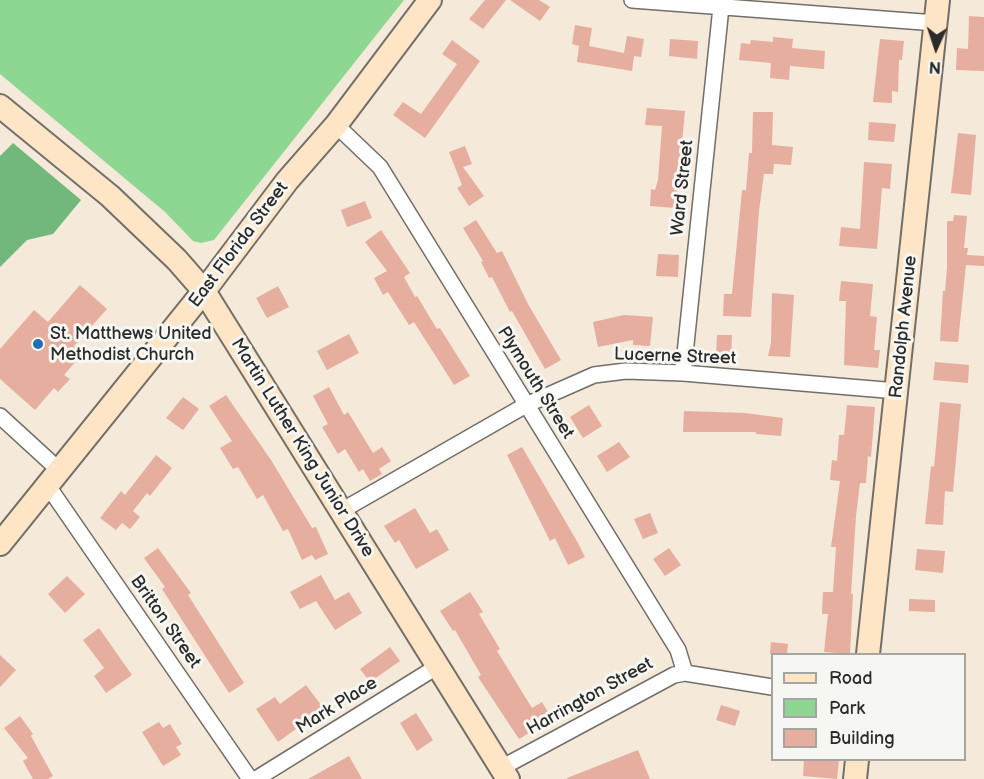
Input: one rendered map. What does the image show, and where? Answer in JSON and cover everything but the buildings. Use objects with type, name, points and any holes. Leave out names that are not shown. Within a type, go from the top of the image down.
[{"type":"main road","name":"East Florida Street","points":[[0,544],[204,291],[287,181],[336,125],[430,0]]},
{"type":"main road","name":"Randolph Avenue","points":[[868,653],[938,0]]},
{"type":"main road","name":"Martin Luther King Junior Drive","points":[[0,106],[110,196],[177,260],[204,291],[505,773]]},
{"type":"main road","points":[[855,779],[857,761]]},
{"type":"street","points":[[633,0],[936,23]]},
{"type":"street","name":"Ward Street","points":[[683,373],[721,7]]},
{"type":"street","name":"Plymouth Street","points":[[336,125],[380,168],[678,650],[685,673]]},
{"type":"street","name":"Lucerne Street","points":[[341,511],[526,405],[594,375],[626,371],[683,373],[897,391]]},
{"type":"street","name":"Britton Street","points":[[0,416],[54,479],[250,779]]},
{"type":"street","name":"Mark Place","points":[[256,779],[438,666]]},
{"type":"street","name":"Harrington Street","points":[[505,773],[664,679],[685,673],[771,687]]},
{"type":"green space","points":[[0,0],[404,0],[214,240],[201,243],[193,241],[165,212],[0,74]]},
{"type":"green space","points":[[13,143],[81,200],[53,234],[27,240],[0,267],[0,156]]},
{"type":"place","name":"St. Matthews United Methodist Church","points":[[38,344]]}]
